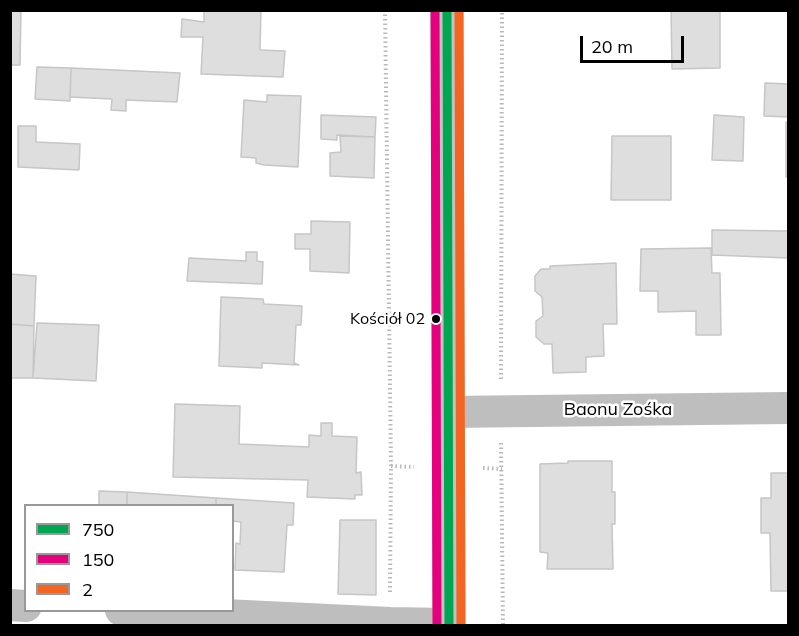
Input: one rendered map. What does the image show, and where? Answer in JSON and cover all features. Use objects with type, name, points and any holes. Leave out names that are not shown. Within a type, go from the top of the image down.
[{"type":"street","points":[[162,612],[449,625],[447,10]]},
{"type":"street","name":"Baonu Zośka","points":[[448,412],[789,408]]},
{"type":"path","points":[[385,10],[391,466],[390,623]]},
{"type":"path","points":[[501,386],[502,10]]},
{"type":"path","points":[[501,435],[503,626]]},
{"type":"path","points":[[391,466],[418,467]]},
{"type":"path","points":[[481,468],[502,469]]},
{"type":"building","points":[[10,10],[21,11],[20,65],[10,65]]},
{"type":"building","points":[[204,10],[261,10],[260,50],[285,51],[283,77],[201,74],[203,37],[181,37],[182,19],[204,22]]},
{"type":"building","points":[[671,10],[720,10],[720,68],[672,69]]},
{"type":"building","points":[[37,67],[71,68],[70,101],[35,99]]},
{"type":"building","points":[[71,68],[180,73],[177,102],[126,100],[126,111],[111,110],[112,99],[70,97]]},
{"type":"building","points":[[765,83],[788,84],[788,117],[764,116]]},
{"type":"building","points":[[267,95],[301,96],[298,167],[264,165],[256,163],[256,158],[241,157],[244,100],[267,102]]},
{"type":"building","points":[[321,115],[376,117],[375,137],[337,135],[337,140],[321,139]]},
{"type":"building","points":[[714,115],[744,117],[743,161],[712,160]]},
{"type":"building","points":[[786,122],[788,122],[788,177],[786,177]]},
{"type":"building","points":[[18,126],[36,126],[36,142],[80,144],[79,170],[18,167]]},
{"type":"building","points":[[340,136],[375,137],[374,178],[330,176],[330,153],[341,152]]},
{"type":"building","points":[[612,136],[671,136],[671,200],[611,200]]},
{"type":"building","points":[[311,221],[350,222],[349,273],[310,271],[310,249],[295,249],[295,234],[311,234]]},
{"type":"building","points":[[712,230],[788,231],[788,258],[712,255]]},
{"type":"building","points":[[711,248],[712,273],[720,273],[721,335],[696,335],[696,311],[658,312],[658,291],[640,291],[641,249]]},
{"type":"building","points":[[246,252],[257,252],[257,261],[263,262],[262,284],[187,281],[189,258],[246,261]]},
{"type":"building","points":[[616,263],[617,324],[603,324],[604,356],[586,357],[586,372],[553,373],[552,344],[544,344],[536,337],[536,321],[543,316],[542,297],[535,291],[535,276],[541,269],[550,269],[550,266]]},
{"type":"building","points":[[10,274],[36,276],[34,326],[10,324]]},
{"type":"building","points":[[221,297],[263,299],[264,304],[302,306],[301,325],[296,325],[294,363],[299,365],[262,363],[262,368],[219,366]]},
{"type":"building","points":[[37,323],[99,325],[96,381],[33,378]]},
{"type":"building","points":[[10,324],[34,326],[33,378],[10,378]]},
{"type":"building","points":[[175,404],[240,406],[239,444],[309,447],[309,435],[321,436],[321,423],[332,423],[332,436],[357,437],[356,473],[361,472],[362,495],[355,495],[355,499],[307,497],[308,480],[173,477]]},
{"type":"building","points":[[568,461],[612,461],[612,492],[615,492],[615,524],[612,524],[613,569],[547,569],[548,553],[540,552],[540,464],[568,463]]},
{"type":"building","points":[[771,473],[788,473],[788,591],[771,591],[770,533],[761,533],[761,498],[771,498]]},
{"type":"building","points":[[99,491],[127,492],[127,504],[99,504]]},
{"type":"building","points":[[127,492],[216,498],[216,504],[127,504]]},
{"type":"building","points":[[216,498],[294,503],[293,525],[287,525],[284,572],[235,570],[236,543],[240,544],[241,522],[234,521],[234,504],[216,504]]},
{"type":"building","points":[[340,520],[376,520],[376,595],[338,594]]},
{"type":"transit line","name":"150","points":[[435,10],[437,626]]},
{"type":"transit line","name":"750","points":[[447,10],[449,626]]},
{"type":"transit line","name":"2","points":[[459,10],[461,626]]},
{"type":"place","name":"Kościół 02","points":[[436,319]]}]
